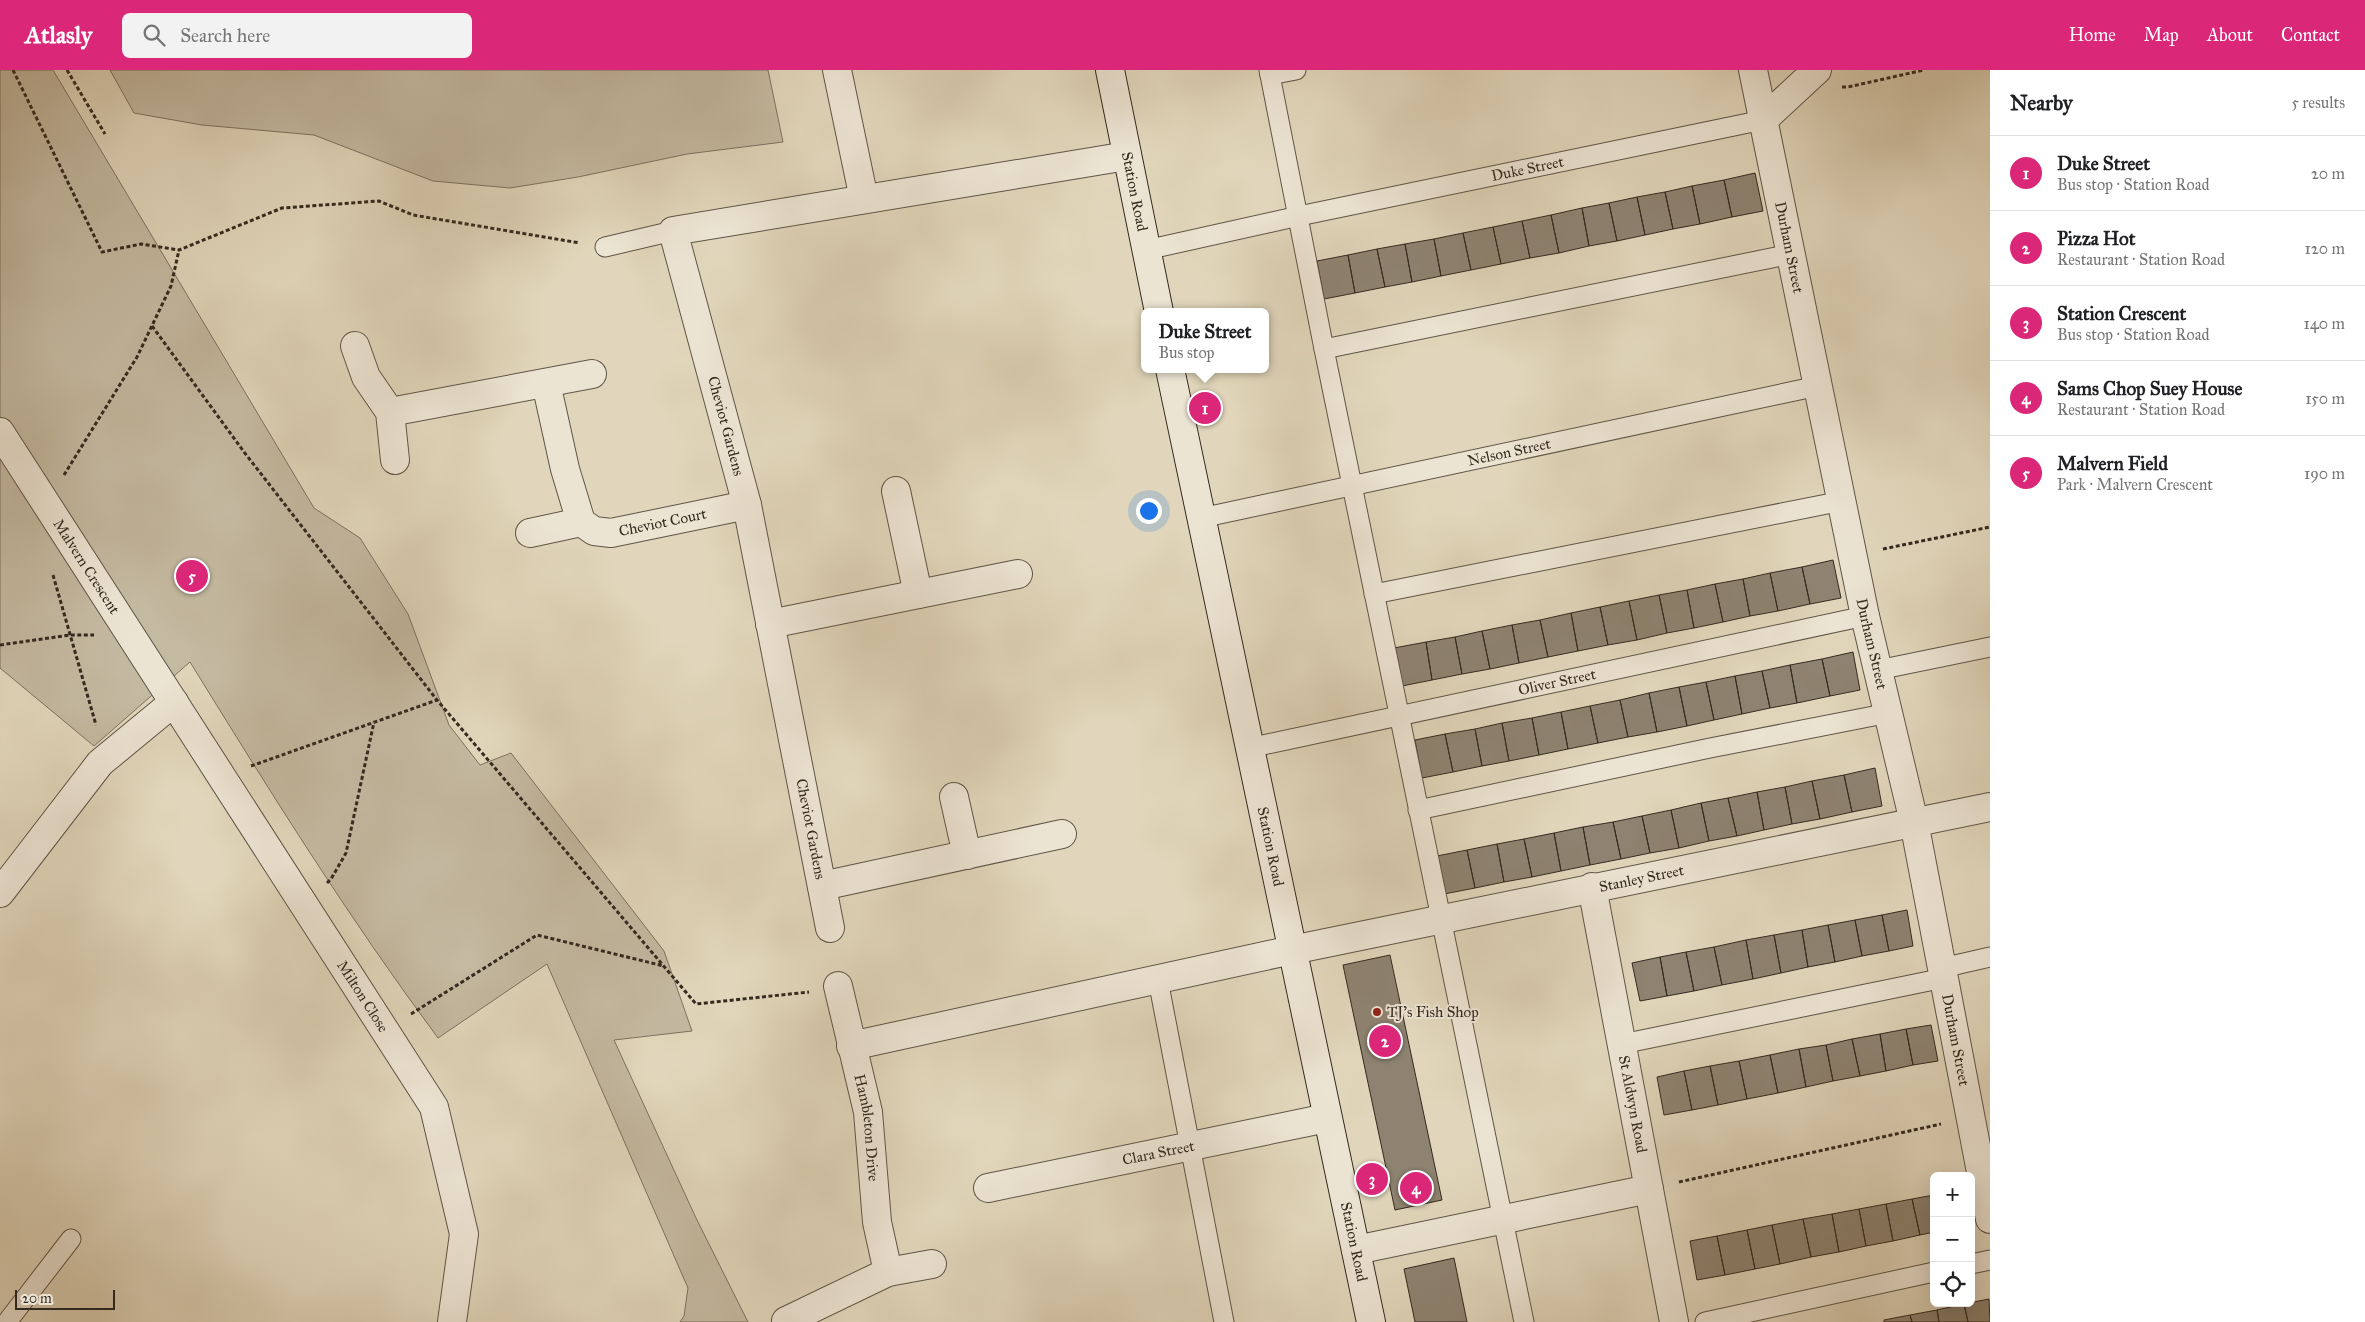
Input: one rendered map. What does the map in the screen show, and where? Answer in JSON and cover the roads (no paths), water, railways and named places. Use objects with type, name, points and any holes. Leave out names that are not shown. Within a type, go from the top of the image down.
[{"type":"street","points":[[837,70],[864,199]]},
{"type":"street","name":"Station Road","points":[[1110,70],[1158,308]]},
{"type":"street","name":"Durham Street","points":[[1753,70],[1865,616],[1914,822],[1990,1219]]},
{"type":"street","points":[[1763,120],[1811,76]]},
{"type":"street","points":[[673,231],[1127,156]]},
{"type":"street","name":"Cheviot Gardens","points":[[673,231],[747,505],[830,928]]},
{"type":"street","points":[[355,346],[366,377],[390,412],[395,460]]},
{"type":"street","name":"Station Road","points":[[1171,373],[1248,748],[1371,1322]]},
{"type":"street","points":[[390,412],[592,374]]},
{"type":"street","points":[[530,533],[581,522],[565,469],[546,383]]},
{"type":"street","name":"Malvern Crescent","points":[[0,432],[174,702]]},
{"type":"street","points":[[896,491],[918,594]]},
{"type":"street","name":"Cheviot Court","points":[[581,522],[594,531],[611,533],[747,505]]},
{"type":"street","points":[[770,624],[1018,574]]},
{"type":"street","points":[[0,894],[100,763],[174,702]]},
{"type":"street","name":"Milton Close","points":[[174,702],[434,1107],[464,1234],[452,1322]]},
{"type":"street","points":[[954,797],[967,855]]},
{"type":"street","name":"Stanley Street","points":[[851,1046],[1592,887],[1990,807]]},
{"type":"street","name":"Cheviot Gardens","points":[[822,886],[1062,834]]},
{"type":"street","name":"St Aldwyn Road","points":[[1592,887],[1674,1322]]},
{"type":"street","name":"Hambleton Drive","points":[[838,986],[868,1112],[877,1222],[888,1272]]},
{"type":"street","name":"Clara Street","points":[[988,1188],[1328,1118]]},
{"type":"street","points":[[1356,1250],[1649,1189]]},
{"type":"street","points":[[786,1320],[888,1272],[932,1264]]},
{"type":"lane","points":[[1296,70],[1270,73],[1398,716],[1524,1322]]},
{"type":"lane","name":"Duke Street","points":[[1146,250],[1299,216],[1763,120]]},
{"type":"lane","points":[[605,247],[673,231]]},
{"type":"lane","points":[[1324,349],[1791,254]]},
{"type":"lane","name":"Nelson Street","points":[[1201,518],[1818,386]]},
{"type":"lane","points":[[1374,594],[1842,501]]},
{"type":"lane","name":"Oliver Street","points":[[1248,748],[1865,616]]},
{"type":"lane","points":[[1878,670],[1990,648]]},
{"type":"lane","points":[[1418,810],[1701,750],[1888,713]]},
{"type":"lane","points":[[1622,1044],[1943,973],[1990,958]]},
{"type":"lane","points":[[1158,980],[1224,1322]]},
{"type":"lane","points":[[7,1322],[71,1239]]},
{"type":"lane","points":[[1975,1263],[1990,1260]]},
{"type":"lane","points":[[1705,1322],[1930,1273]]},
{"type":"place","name":"Duke Street","points":[[1205,408]]},
{"type":"place","name":"Malvern Field","points":[[192,576]]},
{"type":"place","name":"TJ's Fish Shop","points":[[1377,1012]]},
{"type":"place","name":"Pizza Hot","points":[[1385,1041]]},
{"type":"place","name":"Station Crescent","points":[[1372,1179]]},
{"type":"place","name":"Sams Chop Suey House","points":[[1416,1188]]}]
